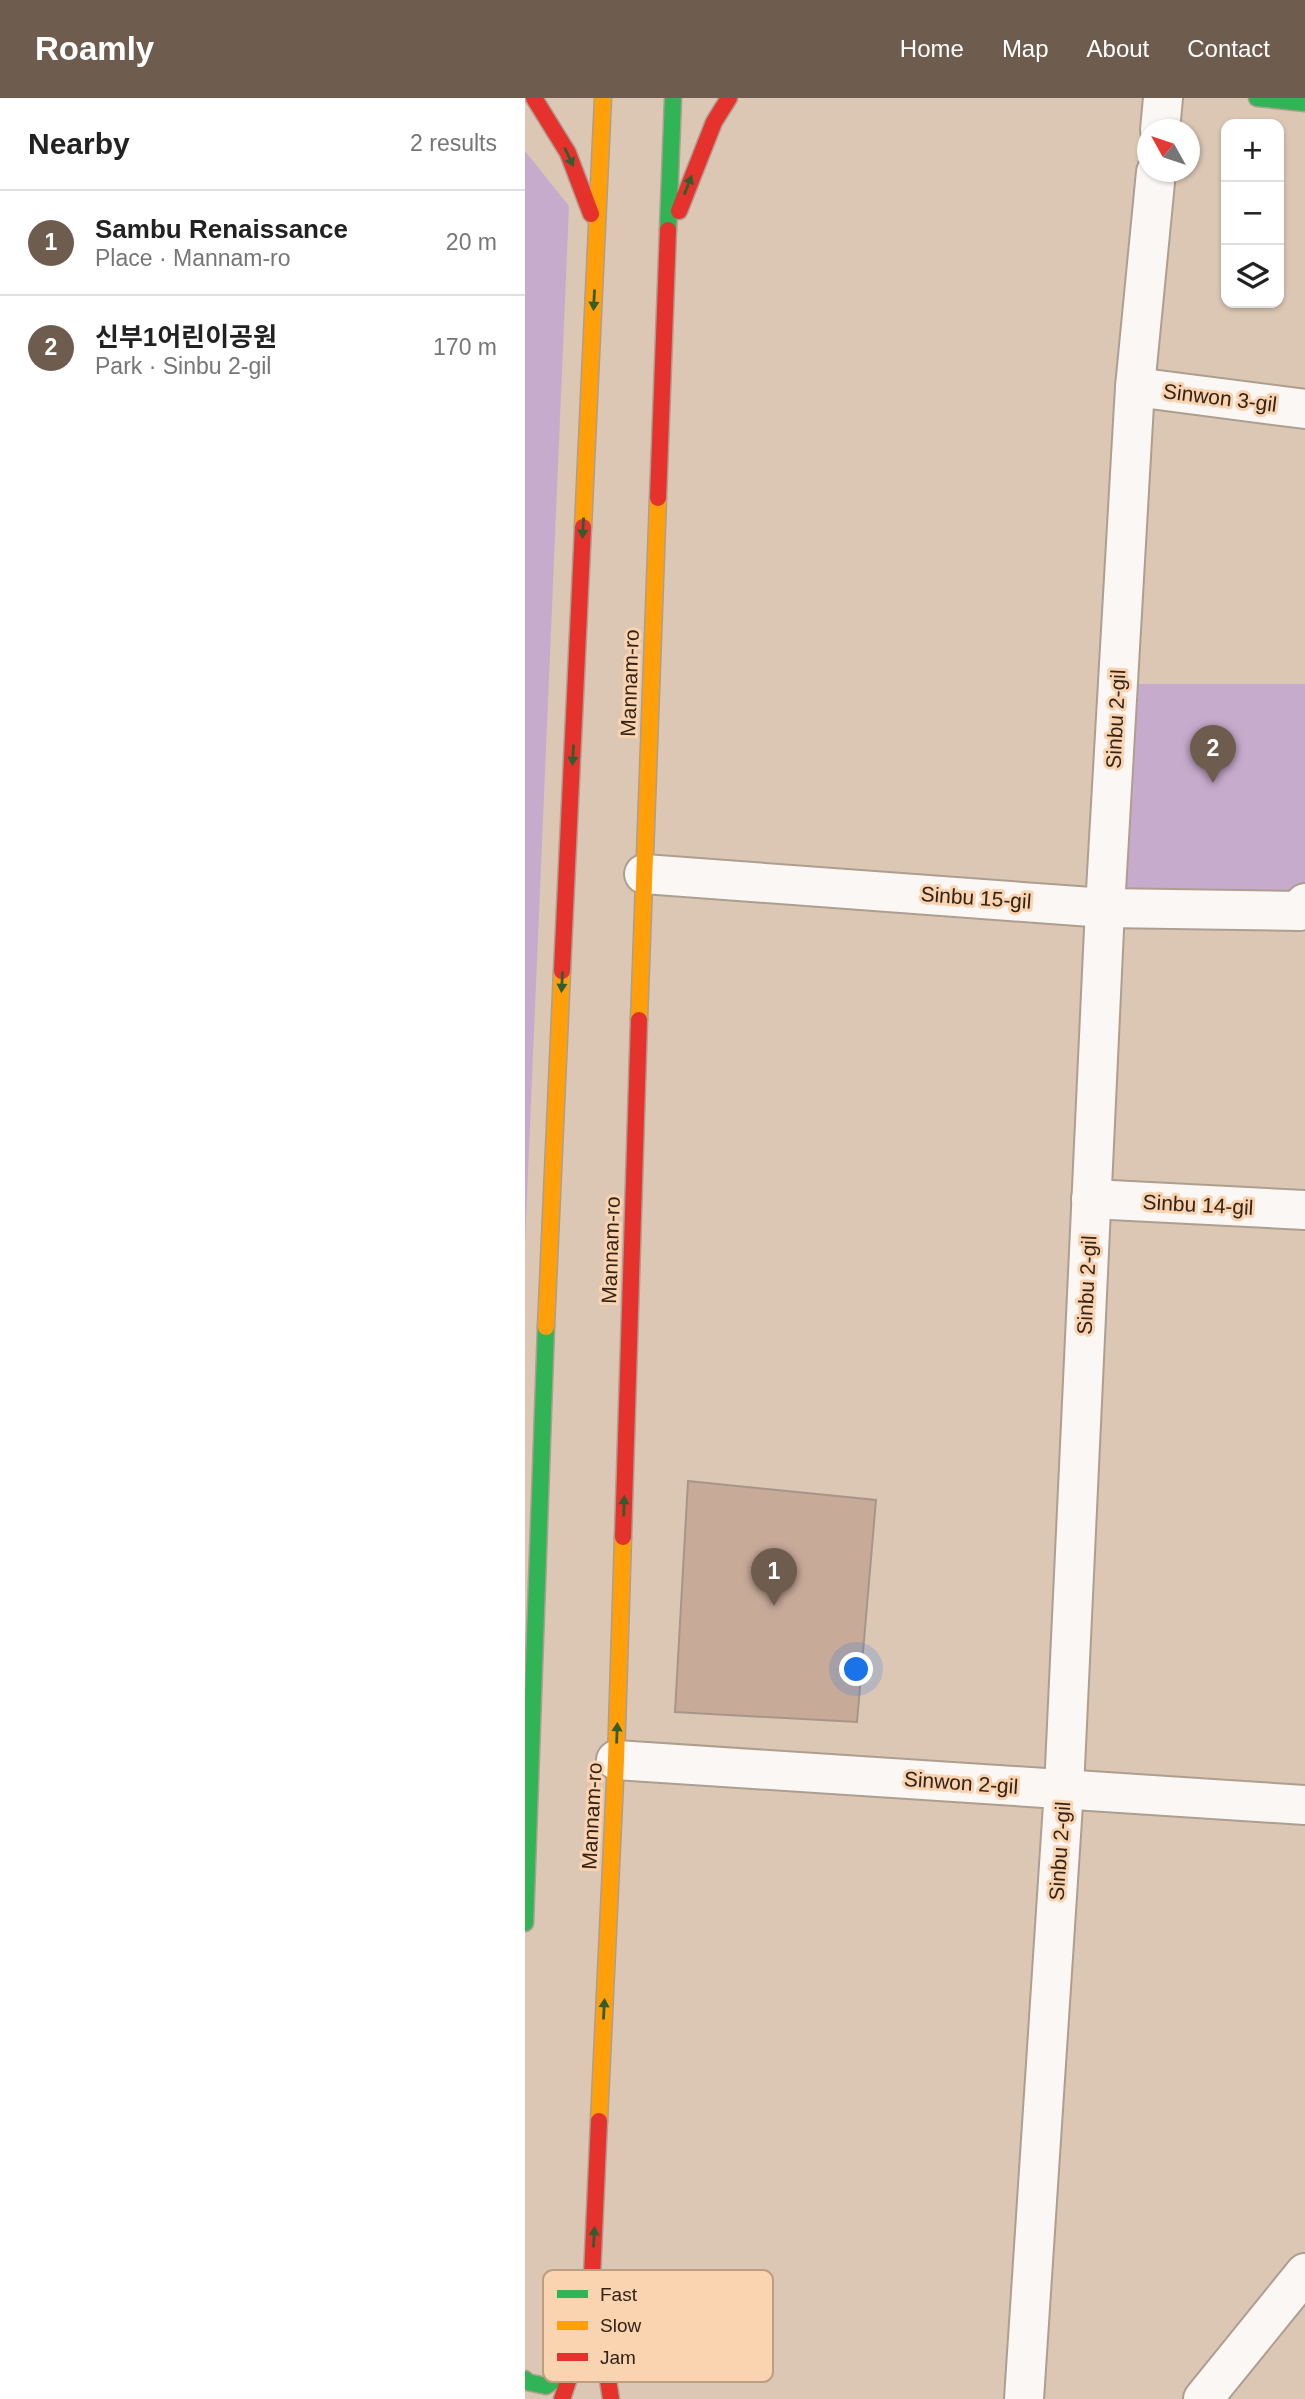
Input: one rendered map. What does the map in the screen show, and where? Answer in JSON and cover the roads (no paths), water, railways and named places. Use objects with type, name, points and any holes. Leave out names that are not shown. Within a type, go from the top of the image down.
[{"type":"main road","points":[[534,98],[568,152],[597,232]]},
{"type":"main road","points":[[525,1923],[537,1285],[603,98]]},
{"type":"main road","name":"Mannam-ro","points":[[592,2270],[616,1760],[644,874],[673,98]]},
{"type":"main road","points":[[667,250],[698,159],[714,122],[729,98]]},
{"type":"main road","points":[[1257,98],[1305,103]]},
{"type":"main road","points":[[525,2379],[527,2382],[546,2386],[552,2382]]},
{"type":"main road","name":"Mannam-ro","points":[[562,2399],[568,2382]]},
{"type":"street","points":[[1161,119],[1163,98]]},
{"type":"street","name":"Sinbu 2-gil","points":[[1024,2399],[1064,1789],[1105,908],[1135,387],[1155,182]]},
{"type":"street","name":"Sinwon 3-gil","points":[[1135,387],[1305,410]]},
{"type":"street","name":"Sinbu 15-gil","points":[[644,874],[1105,908],[1299,911],[1305,904]]},
{"type":"street","name":"Sinbu 14-gil","points":[[1091,1199],[1305,1210]]},
{"type":"street","name":"Sinwon 2-gil","points":[[616,1760],[1305,1805]]},
{"type":"street","points":[[1203,2399],[1305,2273]]},
{"type":"place","name":"신부1어린이공원","points":[[1213,783]]},
{"type":"place","name":"Sambu Renaissance","points":[[774,1606]]}]
